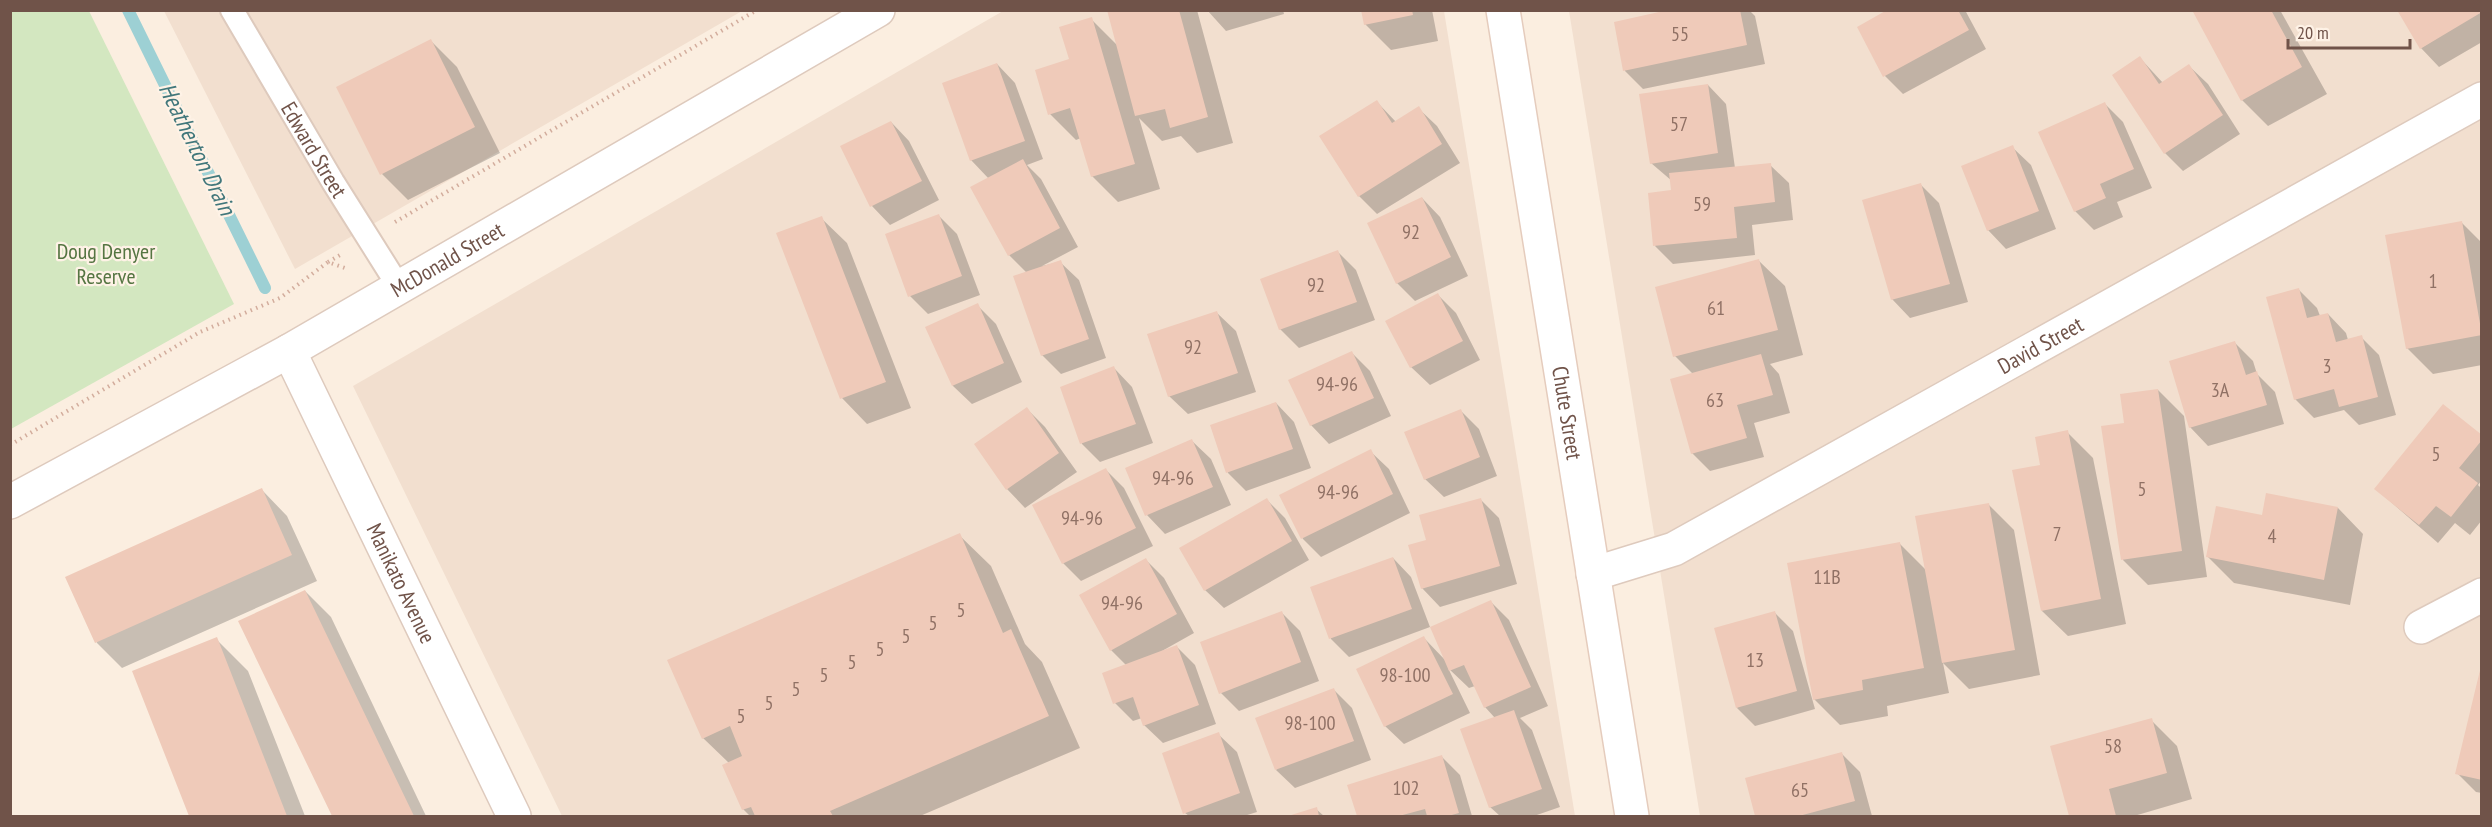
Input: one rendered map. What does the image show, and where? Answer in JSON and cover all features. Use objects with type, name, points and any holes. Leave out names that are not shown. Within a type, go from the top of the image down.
[{"type":"street","name":"McDonald Street","points":[[10,502],[290,351],[878,10]]},
{"type":"street","name":"Chute Street","points":[[1503,10],[1632,816]]},
{"type":"street","name":"David Street","points":[[1593,574],[1674,549],[2481,99]]},
{"type":"street","name":"Manikato Avenue","points":[[290,351],[514,816]]},
{"type":"street","points":[[2421,627],[2481,595]]},
{"type":"lane","name":"Edward Street","points":[[232,10],[333,182],[399,287]]},
{"type":"path","points":[[10,445],[200,332],[280,298],[328,262],[369,237],[757,10]]},
{"type":"path","points":[[328,262],[399,287]]},
{"type":"shaded area","points":[[164,11],[742,11],[295,269]]},
{"type":"shaded area","points":[[1003,11],[1444,11],[1575,816],[562,816],[353,386]]},
{"type":"shaded area","points":[[1569,11],[2481,11],[2481,816],[1700,816]]},
{"type":"green space","name":"Doug Denyer Reserve","points":[[11,10],[89,11],[234,304],[11,429]]},
{"type":"building","points":[[1107,10],[1179,10],[1208,117],[1170,128],[1165,109],[1135,116]]},
{"type":"building","points":[[1361,10],[1412,10],[1413,15],[1364,25]]},
{"type":"building","points":[[1668,10],[1740,10],[1747,45],[1623,71],[1614,22]]},
{"type":"building","points":[[1887,10],[1958,10],[1969,30],[1883,77],[1857,27]]},
{"type":"building","points":[[2192,10],[2271,10],[2302,67],[2241,101]]},
{"type":"building","points":[[2397,10],[2482,10],[2482,12],[2420,49]]},
{"type":"building","points":[[1092,17],[1135,164],[1091,177],[1070,108],[1048,115],[1035,70],[1069,59],[1059,27]]},
{"type":"building","points":[[431,39],[475,127],[380,175],[336,87]]},
{"type":"building","points":[[2140,56],[2159,84],[2189,64],[2223,115],[2164,154],[2112,75]]},
{"type":"building","points":[[997,63],[1025,141],[970,161],[942,83]]},
{"type":"building","points":[[1708,84],[1718,153],[1650,164],[1639,94]]},
{"type":"building","points":[[1377,100],[1392,123],[1419,106],[1442,144],[1358,197],[1319,136]]},
{"type":"building","points":[[2105,102],[2134,169],[2100,184],[2106,198],[2074,212],[2038,132]]},
{"type":"building","points":[[891,121],[922,181],[870,207],[840,146]]},
{"type":"building","points":[[2013,145],[2039,211],[1987,231],[1961,166]]},
{"type":"building","points":[[1023,159],[1060,228],[1008,256],[970,187]]},
{"type":"building","points":[[1771,163],[1775,202],[1734,207],[1737,238],[1653,246],[1648,193],[1671,190],[1669,173]]},
{"type":"building","points":[[1921,183],[1950,284],[1891,300],[1862,200]]},
{"type":"building","points":[[1422,197],[1451,257],[1396,284],[1367,223]]},
{"type":"building","points":[[939,214],[962,276],[908,297],[885,234]]},
{"type":"building","points":[[822,216],[886,382],[840,399],[776,233]]},
{"type":"building","points":[[2462,221],[2482,335],[2406,349],[2385,235]]},
{"type":"building","points":[[1338,250],[1357,302],[1279,330],[1260,279]]},
{"type":"building","points":[[1759,259],[1778,330],[1673,357],[1655,287]]},
{"type":"building","points":[[1061,260],[1089,339],[1041,356],[1013,276]]},
{"type":"building","points":[[2299,288],[2307,318],[2328,313],[2336,342],[2362,335],[2378,397],[2339,407],[2334,389],[2294,400],[2266,297]]},
{"type":"building","points":[[1438,293],[1463,341],[1410,368],[1385,321]]},
{"type":"building","points":[[978,303],[1004,363],[952,386],[925,327]]},
{"type":"building","points":[[1217,311],[1238,373],[1168,397],[1147,334]]},
{"type":"building","points":[[2235,341],[2246,375],[2257,371],[2267,405],[2189,428],[2169,361]]},
{"type":"building","points":[[1352,351],[1374,398],[1310,426],[1288,380]]},
{"type":"building","points":[[1761,354],[1773,395],[1737,405],[1747,438],[1691,454],[1670,379]]},
{"type":"building","points":[[1114,366],[1136,424],[1080,444],[1060,387]]},
{"type":"building","points":[[2158,389],[2182,551],[2121,560],[2101,426],[2124,423],[2120,394]]},
{"type":"building","points":[[1276,402],[1293,449],[1226,473],[1210,425]]},
{"type":"building","points":[[2443,404],[2482,435],[2482,440],[2459,468],[2478,483],[2451,517],[2436,506],[2419,525],[2374,489]]},
{"type":"building","points":[[1027,407],[1059,453],[1006,490],[974,444]]},
{"type":"building","points":[[1461,409],[1480,457],[1424,480],[1404,432]]},
{"type":"building","points":[[2068,430],[2101,599],[2041,611],[2012,470],[2040,465],[2035,437]]},
{"type":"building","points":[[1192,439],[1213,487],[1145,516],[1125,468]]},
{"type":"building","points":[[1371,449],[1393,494],[1301,539],[1279,495]]},
{"type":"building","points":[[1106,468],[1136,528],[1062,564],[1032,505]]},
{"type":"building","points":[[262,488],[292,555],[95,643],[65,577]]},
{"type":"building","points":[[2266,493],[2338,507],[2324,580],[2206,557],[2216,506],[2262,515]]},
{"type":"building","points":[[1267,498],[1292,541],[1204,591],[1179,548]]},
{"type":"building","points":[[1481,498],[1500,566],[1421,589],[1408,545],[1426,540],[1419,515]]},
{"type":"building","points":[[1989,503],[2015,650],[1942,663],[1915,516]]},
{"type":"building","points":[[960,533],[1003,633],[1011,629],[1049,716],[830,811],[833,816],[755,816],[751,807],[742,810],[722,765],[742,756],[730,726],[702,739],[667,660]]},
{"type":"building","points":[[1900,542],[1924,668],[1862,680],[1863,690],[1813,700],[1787,563]]},
{"type":"building","points":[[1393,557],[1412,609],[1329,639],[1310,587]]},
{"type":"building","points":[[1146,558],[1177,614],[1110,651],[1079,595]]},
{"type":"building","points":[[305,590],[414,816],[332,816],[238,621]]},
{"type":"building","points":[[1491,600],[1531,687],[1484,708],[1464,665],[1449,671],[1430,627]]},
{"type":"building","points":[[1282,611],[1301,662],[1219,694],[1200,642]]},
{"type":"building","points":[[1775,611],[1797,691],[1736,708],[1714,628]]},
{"type":"building","points":[[1424,636],[1453,694],[1384,727],[1356,669]]},
{"type":"building","points":[[217,637],[287,816],[189,816],[132,671]]},
{"type":"building","points":[[1177,645],[1199,705],[1143,726],[1133,697],[1113,704],[1102,673]]},
{"type":"building","points":[[2482,662],[2482,780],[2455,774]]},
{"type":"building","points":[[1334,688],[1354,741],[1275,770],[1255,718]]},
{"type":"building","points":[[1514,710],[1542,789],[1489,808],[1460,729]]},
{"type":"building","points":[[2152,718],[2167,773],[2109,789],[2116,816],[2069,816],[2050,746]]},
{"type":"building","points":[[1219,732],[1240,793],[1183,814],[1162,753]]},
{"type":"building","points":[[1842,752],[1855,801],[1799,816],[1755,816],[1745,778]]},
{"type":"building","points":[[1442,755],[1459,813],[1448,816],[1427,816],[1425,809],[1399,816],[1357,816],[1347,785]]},
{"type":"building","points":[[1317,807],[1319,816],[1288,816]]},
{"type":"waterway","name":"Heatherton Drain","points":[[128,10],[265,288]]}]
